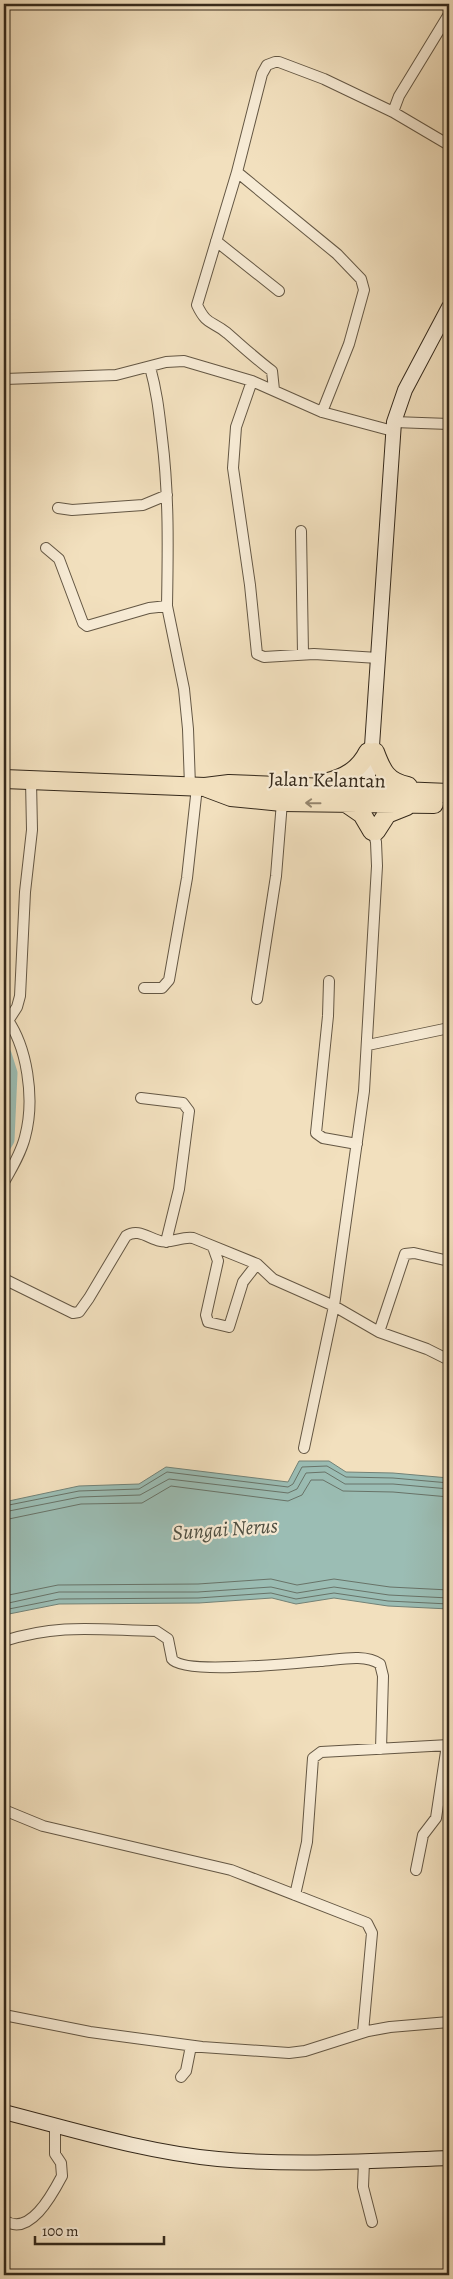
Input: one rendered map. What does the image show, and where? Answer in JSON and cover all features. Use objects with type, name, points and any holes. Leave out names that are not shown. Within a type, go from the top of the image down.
[{"type":"highway","points":[[302,787],[345,776],[362,764],[372,750],[380,767],[389,779],[399,784],[445,797]]},
{"type":"highway","name":"Jalan Kelantan","points":[[4,779],[197,787],[229,784],[302,787],[414,803],[445,797]]},
{"type":"highway","name":"Jalan Kelantan","points":[[197,787],[232,797],[282,802],[346,803],[372,796],[445,797]]},
{"type":"highway","points":[[346,803],[362,814],[374,832],[388,814],[414,803]]},
{"type":"street","points":[[393,112],[399,96],[449,14]]},
{"type":"street","points":[[274,390],[272,371],[247,353],[224,331],[204,319],[197,305],[237,172],[264,69],[271,62],[280,62],[324,79],[393,112],[449,145]]},
{"type":"street","points":[[237,172],[337,254],[362,281],[364,292],[350,344],[322,412]]},
{"type":"street","points":[[216,241],[279,291]]},
{"type":"street","points":[[304,1448],[334,1306],[357,1144],[368,1045],[377,866],[372,796],[372,750],[394,427],[405,390],[449,307]]},
{"type":"street","points":[[4,361],[4,392]]},
{"type":"street","points":[[4,379],[116,375],[166,362],[184,361],[252,381],[322,412],[394,427],[449,424]]},
{"type":"street","points":[[144,988],[162,988],[170,980],[187,878],[197,787],[184,689],[167,606],[167,495],[159,401],[150,366]]},
{"type":"street","points":[[252,381],[236,427],[233,468],[250,585],[257,654],[264,657],[303,654],[378,658]]},
{"type":"street","points":[[58,508],[72,510],[143,505],[167,495]]},
{"type":"street","points":[[301,531],[303,654]]},
{"type":"street","points":[[46,548],[59,559],[83,623],[87,626],[149,608],[167,606]]},
{"type":"street","points":[[4,1182],[21,1148],[27,1123],[26,1063],[20,1044],[6,1018],[17,1007],[20,996],[25,892],[32,830],[31,781]]},
{"type":"street","points":[[257,999],[276,876],[282,802]]},
{"type":"street","points":[[329,981],[328,1016],[316,1133],[323,1138],[357,1144]]},
{"type":"street","points":[[368,1045],[449,1028]]},
{"type":"street","points":[[141,1098],[182,1103],[189,1111],[179,1189],[166,1242]]},
{"type":"street","points":[[4,1279],[73,1313],[79,1312],[90,1298],[126,1236],[136,1232],[166,1242],[186,1237],[257,1264],[274,1279],[334,1306],[379,1332],[427,1349],[449,1360]]},
{"type":"street","points":[[213,1247],[218,1260],[206,1315],[208,1322],[211,1324],[229,1327],[243,1282],[257,1264]]},
{"type":"street","points":[[379,1332],[405,1254],[414,1253],[449,1261]]},
{"type":"street","points":[[4,1641],[39,1631],[66,1629],[156,1632],[168,1639],[172,1660],[179,1665],[198,1667],[262,1666],[352,1659],[376,1661],[380,1664],[383,1676],[381,1750]]},
{"type":"street","points":[[295,1895],[307,1842],[314,1758],[321,1752],[448,1745],[436,1818],[423,1835],[416,1870]]},
{"type":"street","points":[[4,1810],[43,1826],[218,1867],[359,1918],[370,1927],[372,1934],[363,2032]]},
{"type":"street","points":[[4,2015],[90,2032],[191,2046],[289,2053],[305,2051],[363,2032],[390,2027],[449,2022]]},
{"type":"street","points":[[181,2077],[186,2072],[191,2046]]},
{"type":"street","points":[[4,2112],[153,2149],[217,2159],[314,2164],[449,2158]]},
{"type":"street","points":[[4,2220],[12,2225],[26,2224],[33,2218],[62,2176],[61,2164],[55,2154],[55,2125]]},
{"type":"street","points":[[364,2162],[363,2187],[372,2222]]},
{"type":"water","name":"Sungai Nerus","points":[[299,1461],[329,1461],[346,1472],[393,1473],[449,1478],[449,1609],[388,1606],[334,1598],[296,1604],[272,1598],[199,1603],[59,1604],[4,1615],[4,1502],[79,1486],[139,1484],[166,1467],[288,1482]]},
{"type":"waterway","points":[[4,1054],[10,1073],[7,1140],[4,1145]]}]
